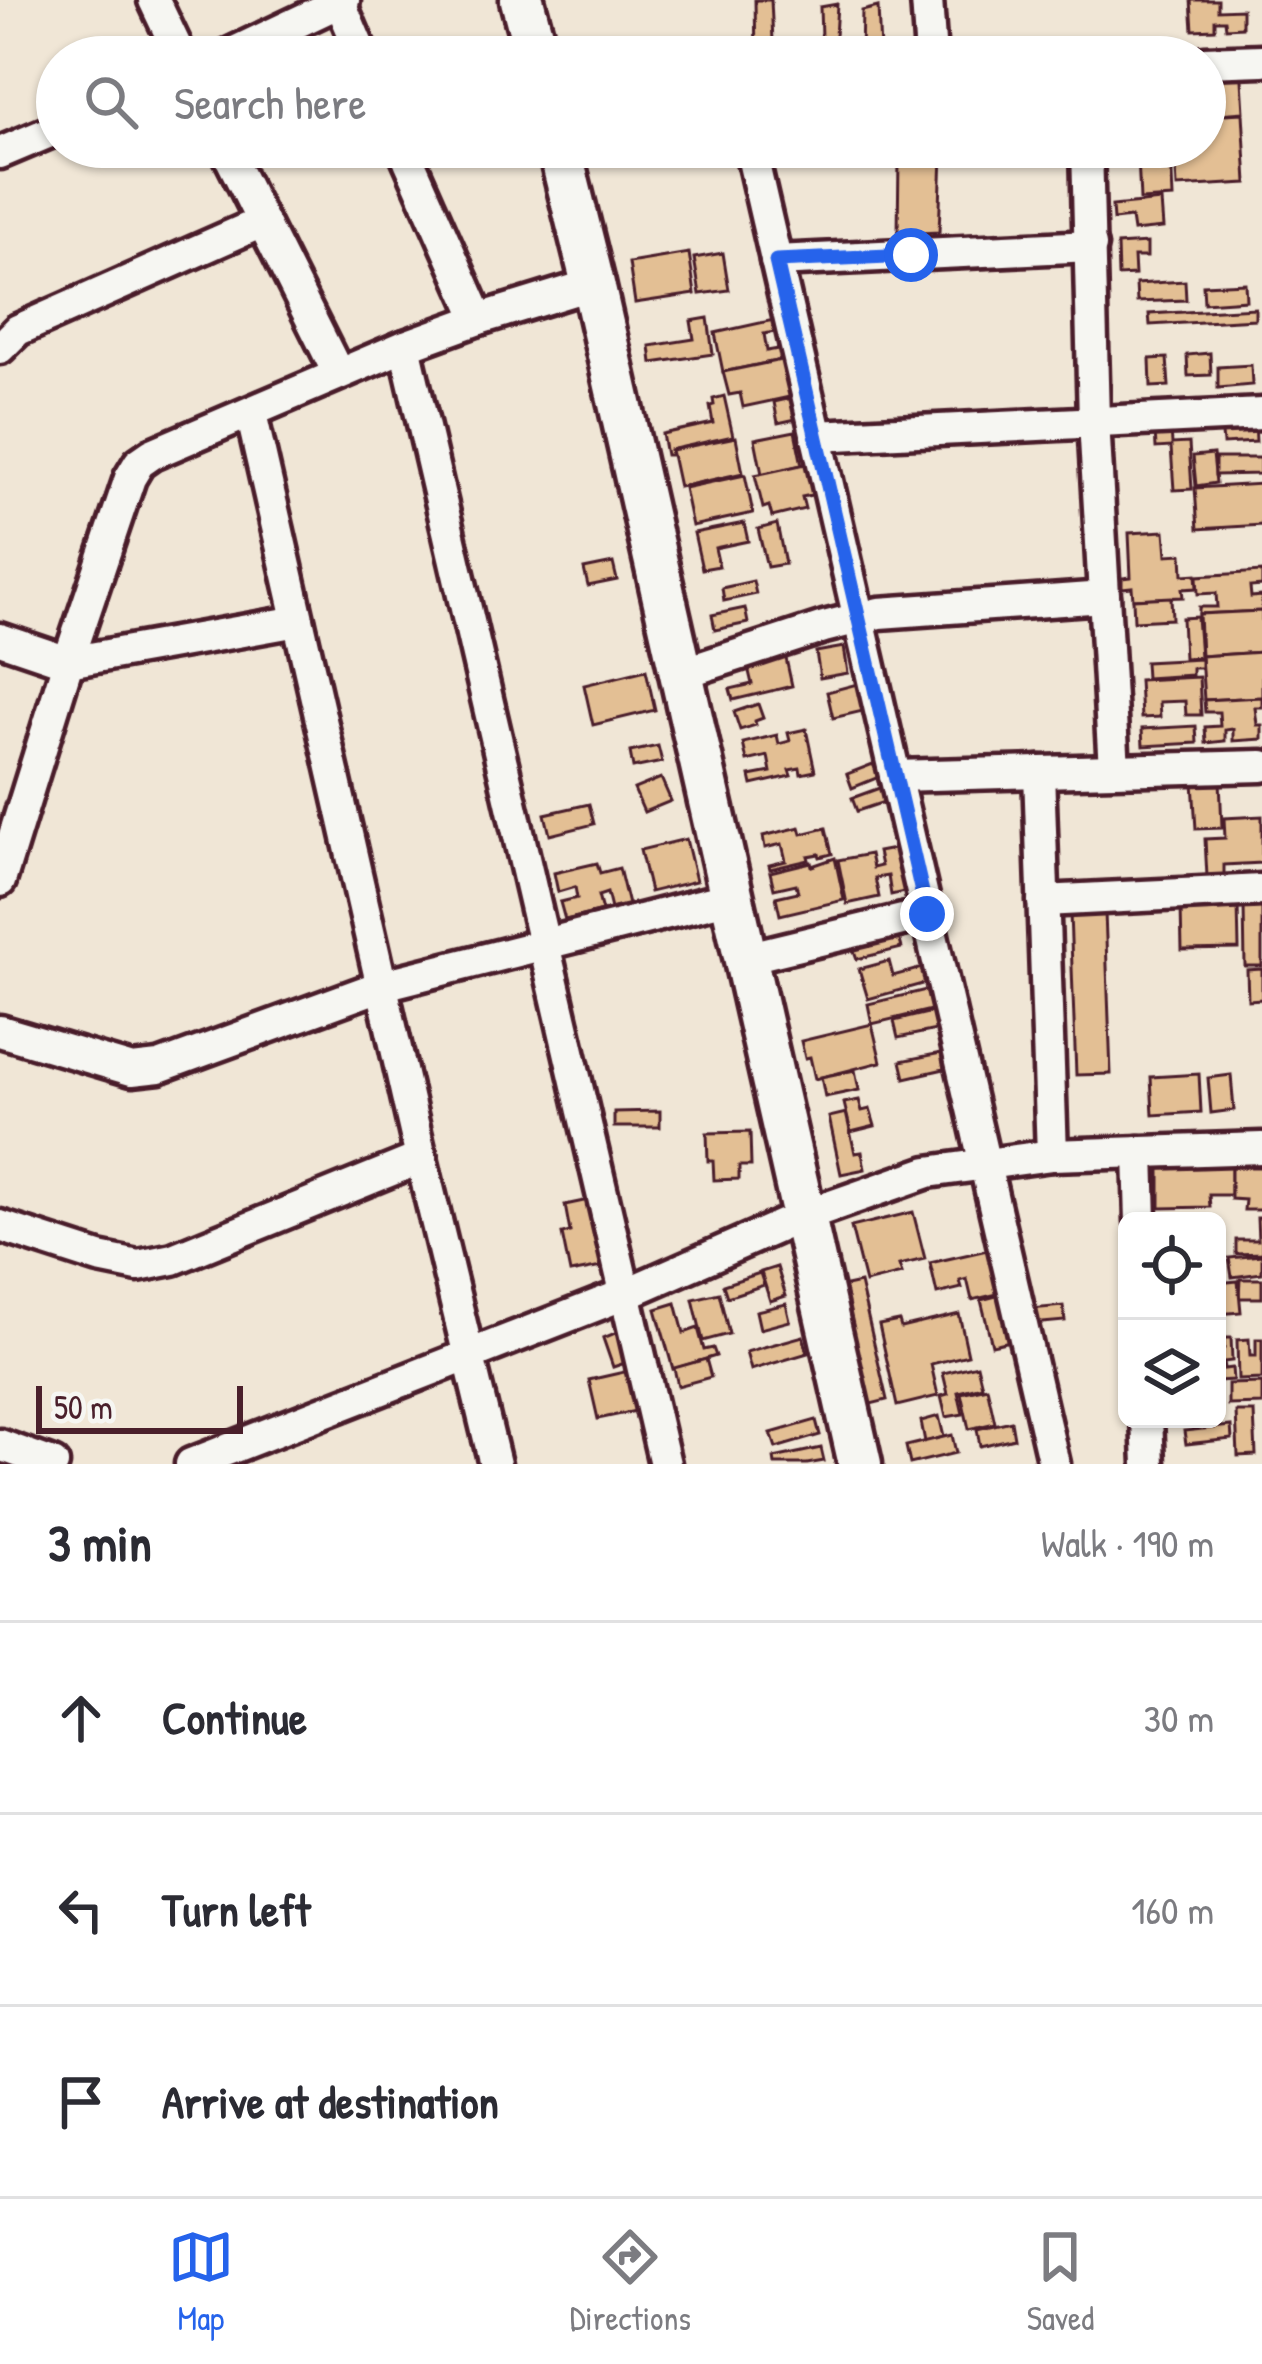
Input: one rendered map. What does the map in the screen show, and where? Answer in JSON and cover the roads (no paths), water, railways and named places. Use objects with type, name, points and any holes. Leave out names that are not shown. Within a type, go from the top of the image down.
[{"type":"street","points":[[154,0],[171,36]]},
{"type":"street","points":[[522,0],[531,36]]},
{"type":"street","points":[[927,0],[930,36]]},
{"type":"street","points":[[268,36],[340,1],[355,36]]},
{"type":"street","points":[[1226,61],[1262,60]]},
{"type":"street","points":[[0,153],[36,138]]},
{"type":"street","points":[[235,168],[338,373]]},
{"type":"street","points":[[412,168],[478,319]]},
{"type":"street","points":[[564,168],[860,1464]]},
{"type":"street","points":[[755,168],[1054,1464]]},
{"type":"street","points":[[1088,168],[1094,421],[1114,770]]},
{"type":"street","points":[[0,348],[18,330],[262,222]]},
{"type":"street","points":[[776,261],[1091,246]]},
{"type":"street","points":[[0,881],[68,662],[139,463],[404,346],[593,284]]},
{"type":"street","points":[[404,346],[665,1464]]},
{"type":"street","points":[[251,413],[495,1464]]},
{"type":"street","points":[[816,436],[1262,414]]},
{"type":"street","points":[[680,674],[859,618],[1104,597]]},
{"type":"street","points":[[0,639],[68,662],[298,622]]},
{"type":"street","points":[[895,776],[1262,766]]},
{"type":"street","points":[[1039,772],[1052,1155]]},
{"type":"street","points":[[1043,901],[1262,890]]},
{"type":"street","points":[[0,1031],[132,1070],[159,1067],[383,986],[731,897]]},
{"type":"street","points":[[746,958],[927,914]]},
{"type":"street","points":[[191,1464],[625,1294],[803,1216],[928,1172],[1052,1155],[1262,1148]]},
{"type":"street","points":[[1138,1152],[1141,1212]]},
{"type":"street","points":[[0,1226],[98,1258],[139,1265],[173,1259],[421,1158]]},
{"type":"street","points":[[1147,1428],[1149,1464]]},
{"type":"street","points":[[0,1445],[53,1464]]}]
